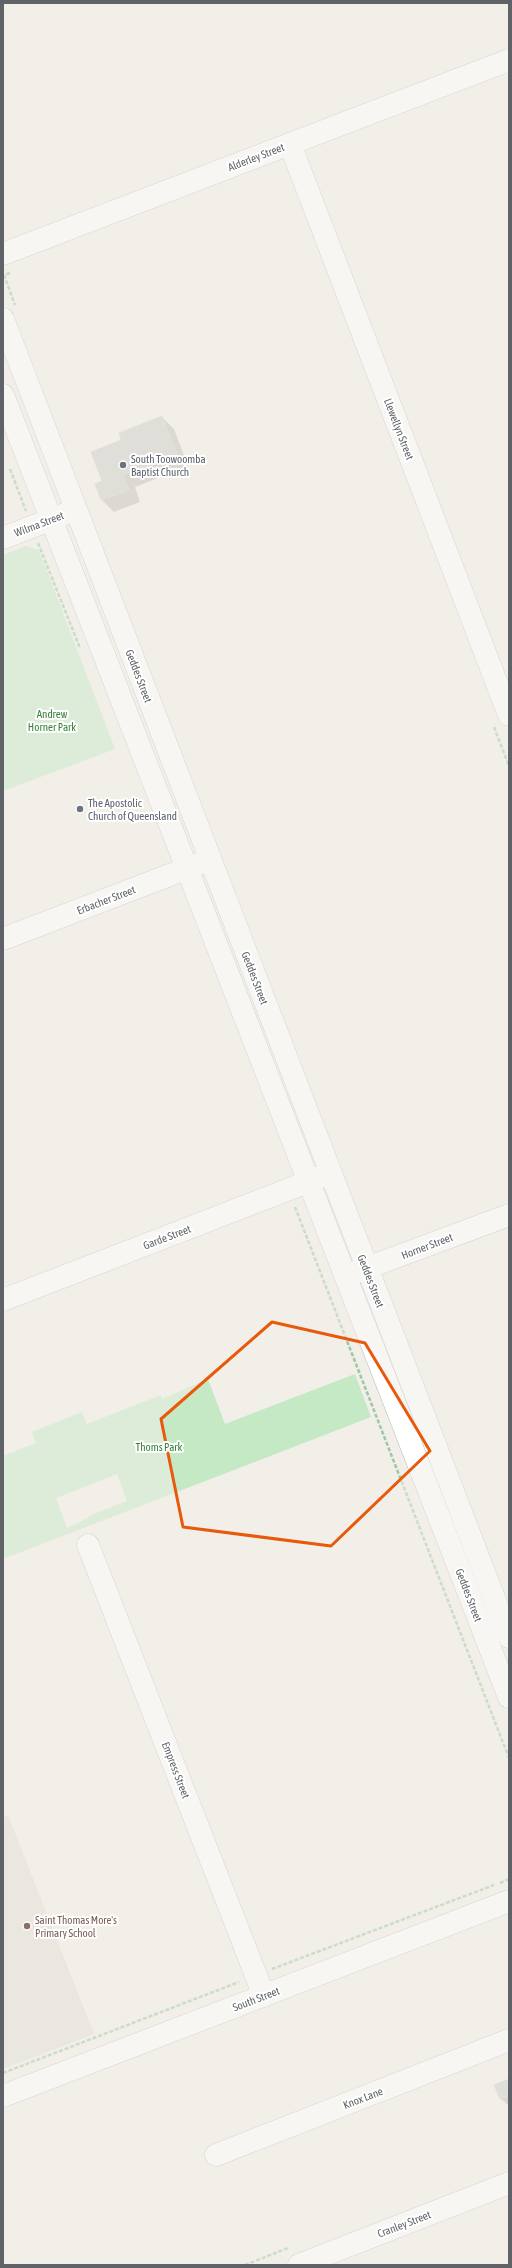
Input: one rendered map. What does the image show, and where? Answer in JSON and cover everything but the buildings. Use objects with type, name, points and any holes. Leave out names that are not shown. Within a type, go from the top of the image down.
[{"type":"street","name":"Alderley Street","points":[[3,254],[509,60]]},
{"type":"street","name":"Llewellyn Street","points":[[290,144],[509,715]]},
{"type":"street","name":"Geddes Street","points":[[3,319],[506,1630]]},
{"type":"street","name":"Geddes Street","points":[[3,395],[188,868],[509,1698]]},
{"type":"street","name":"Wilma Street","points":[[3,538],[76,510]]},
{"type":"street","name":"Erbacher Street","points":[[3,939],[210,860]]},
{"type":"street","name":"Garde Street","points":[[3,1300],[331,1173]]},
{"type":"street","name":"Horner Street","points":[[345,1276],[509,1215]]},
{"type":"street","name":"Empress Street","points":[[88,1544],[264,1996]]},
{"type":"street","points":[[483,1630],[506,1630]]},
{"type":"street","name":"South Street","points":[[3,2096],[509,1901]]},
{"type":"street","name":"Knox Lane","points":[[216,2155],[509,2040]]},
{"type":"street","name":"Cranley Street","points":[[299,2265],[509,2184]]},
{"type":"path","points":[[288,1190],[509,1758]]},
{"type":"highlighted area","points":[[272,1322],[365,1343],[430,1451],[331,1546],[183,1527],[161,1419]]},
{"type":"shaded area","name":"Saint Thomas More's Primary School","points":[[8,1815],[94,2034],[3,2069],[3,1817]]},
{"type":"green space","name":"Andrew Horner Park","points":[[26,546],[39,550],[115,749],[3,791],[3,555]]},
{"type":"green space","name":"Thoms Park","points":[[355,1374],[371,1417],[3,1559],[3,1456],[36,1443],[32,1432],[82,1412],[87,1424],[161,1395],[162,1399],[208,1379],[225,1424]],"holes":[[[117,1474],[127,1501],[94,1514],[67,1528],[56,1498]]]},
{"type":"place","name":"South Toowoomba Baptist Church","points":[[123,465]]},
{"type":"place","name":"The Apostolic Church of Queensland","points":[[80,809]]},
{"type":"place","name":"Saint Thomas More's Primary School","points":[[27,1926]]}]
